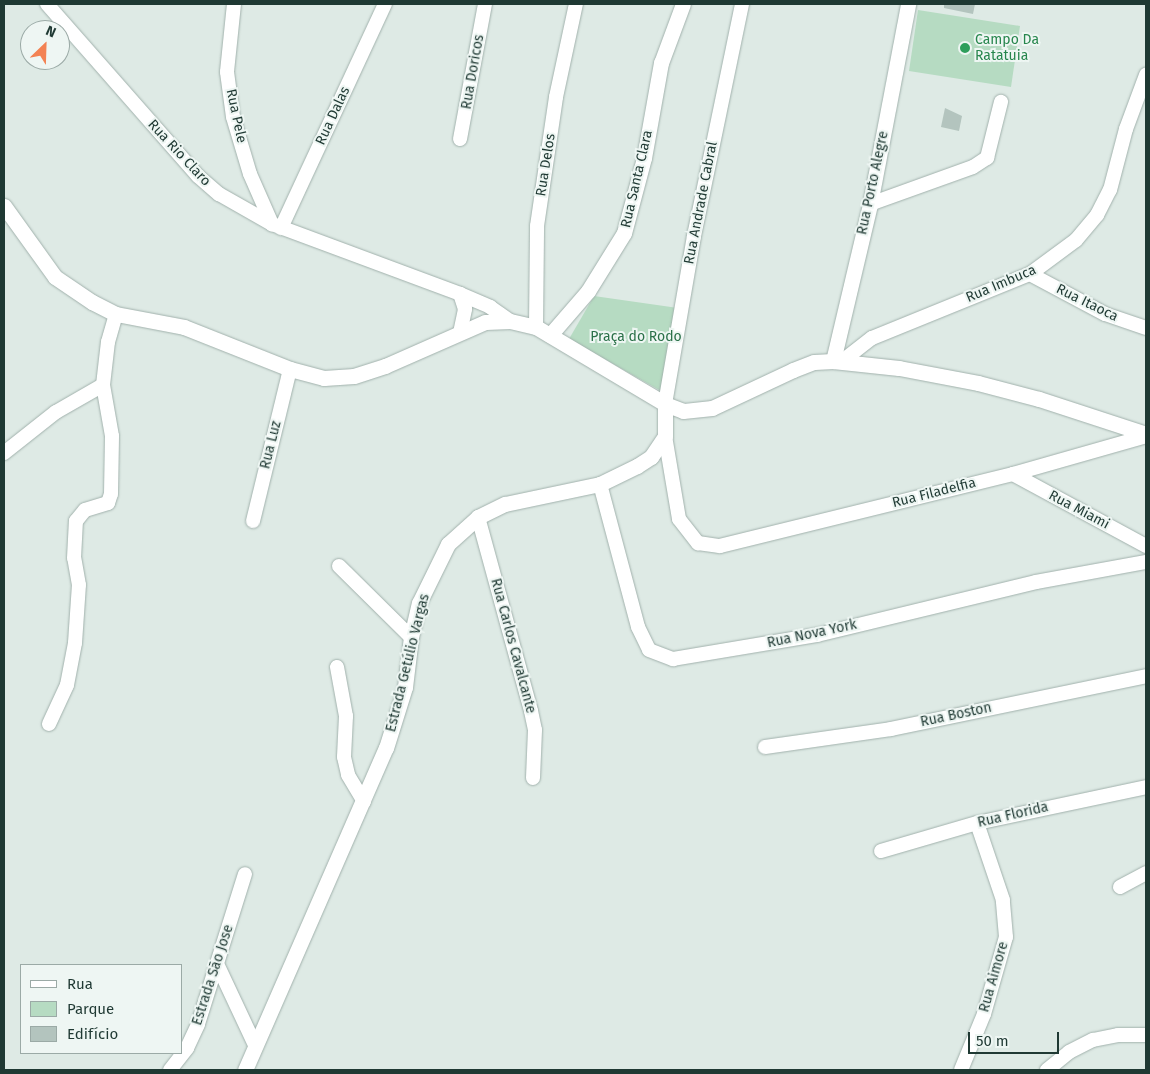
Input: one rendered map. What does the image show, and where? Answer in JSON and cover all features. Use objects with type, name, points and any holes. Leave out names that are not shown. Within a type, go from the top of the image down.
[{"type":"main road","name":"Rua Santa Clara","points":[[543,331],[588,291],[624,232],[644,158],[661,63],[683,4]]},
{"type":"main road","name":"Rua Porto Alegre","points":[[837,362],[870,204],[908,4]]},
{"type":"main road","points":[[4,206],[55,277],[70,289],[116,314],[184,327],[290,369],[324,378],[354,376],[485,322],[510,322],[543,331],[665,404],[683,411],[699,411],[726,402],[814,362],[837,362],[899,368],[978,383],[1039,398],[1146,435]]},
{"type":"main road","points":[[665,404],[665,436]]},
{"type":"main road","name":"Estrada Getúlio Vargas","points":[[245,1070],[364,802],[397,718],[405,687],[411,637],[420,603],[435,566],[448,544],[478,517],[531,497],[600,484],[651,457],[665,436]]},
{"type":"street","name":"Rua Rio Claro","points":[[48,4],[198,176],[219,194],[276,226],[460,294],[490,307],[510,322]]},
{"type":"street","name":"Rua Pele","points":[[234,4],[227,72],[233,117],[250,174],[276,226]]},
{"type":"street","name":"Rua Dalas","points":[[276,226],[385,4]]},
{"type":"street","name":"Rua Doricos","points":[[460,140],[485,4]]},
{"type":"street","name":"Rua Delos","points":[[543,331],[537,226],[556,97],[576,4]]},
{"type":"street","name":"Rua Andrade Cabral","points":[[665,404],[694,236],[742,4]]},
{"type":"street","name":"Rua Imbuca","points":[[837,362],[872,338],[1030,274],[1076,240],[1097,215],[1110,190],[1126,129],[1146,75]]},
{"type":"street","points":[[870,204],[972,167],[987,158],[1001,102]]},
{"type":"street","name":"Rua Itaoca","points":[[1030,274],[1105,314],[1146,328]]},
{"type":"street","points":[[460,294],[465,310],[460,333]]},
{"type":"street","points":[[48,724],[67,685],[75,643],[79,584],[74,558],[76,521],[85,510],[108,503],[112,494],[112,436],[103,385],[108,342],[116,314]]},
{"type":"street","name":"Rua Luz","points":[[253,522],[290,369]]},
{"type":"street","points":[[4,453],[56,412],[103,385]]},
{"type":"street","name":"Rua Filadelfia","points":[[665,436],[679,519],[698,543],[720,546],[1012,474],[1146,435]]},
{"type":"street","name":"Rua Miami","points":[[1012,474],[1146,546]]},
{"type":"street","name":"Rua Nova York","points":[[600,484],[638,627],[649,650],[673,659],[817,635],[1036,582],[1146,562]]},
{"type":"street","name":"Rua Carlos Cavalcante","points":[[478,517],[531,711],[535,730],[533,778]]},
{"type":"street","points":[[339,566],[411,637]]},
{"type":"street","points":[[337,667],[346,716],[344,757],[348,775],[364,802]]},
{"type":"street","name":"Rua Boston","points":[[765,747],[891,729],[1146,676]]},
{"type":"street","name":"Rua Florida","points":[[881,851],[977,824],[1146,787]]},
{"type":"street","name":"Rua Aimore","points":[[961,1070],[984,1014],[1006,937],[1003,900],[977,824]]},
{"type":"street","points":[[1120,887],[1146,873]]},
{"type":"street","name":"Estrada Sāo Jose","points":[[182,1053],[191,1040],[218,966],[245,874]]},
{"type":"street","points":[[218,966],[255,1045]]},
{"type":"street","points":[[1047,1070],[1069,1052],[1092,1040],[1118,1035],[1146,1035]]},
{"type":"street","name":"Estrada Sāo Jose","points":[[170,1070],[181,1054]]},
{"type":"green space","name":"Campo Da Ratatuia","points":[[918,10],[1020,26],[1011,87],[909,71]]},
{"type":"green space","name":"Praça do Rodo","points":[[594,296],[678,308],[661,391],[569,339]]},
{"type":"building","points":[[944,4],[975,4],[973,14],[944,8]]},
{"type":"building","points":[[945,108],[962,116],[959,131],[941,127]]},
{"type":"place","name":"Campo Da Ratatuia","points":[[965,48]]}]
